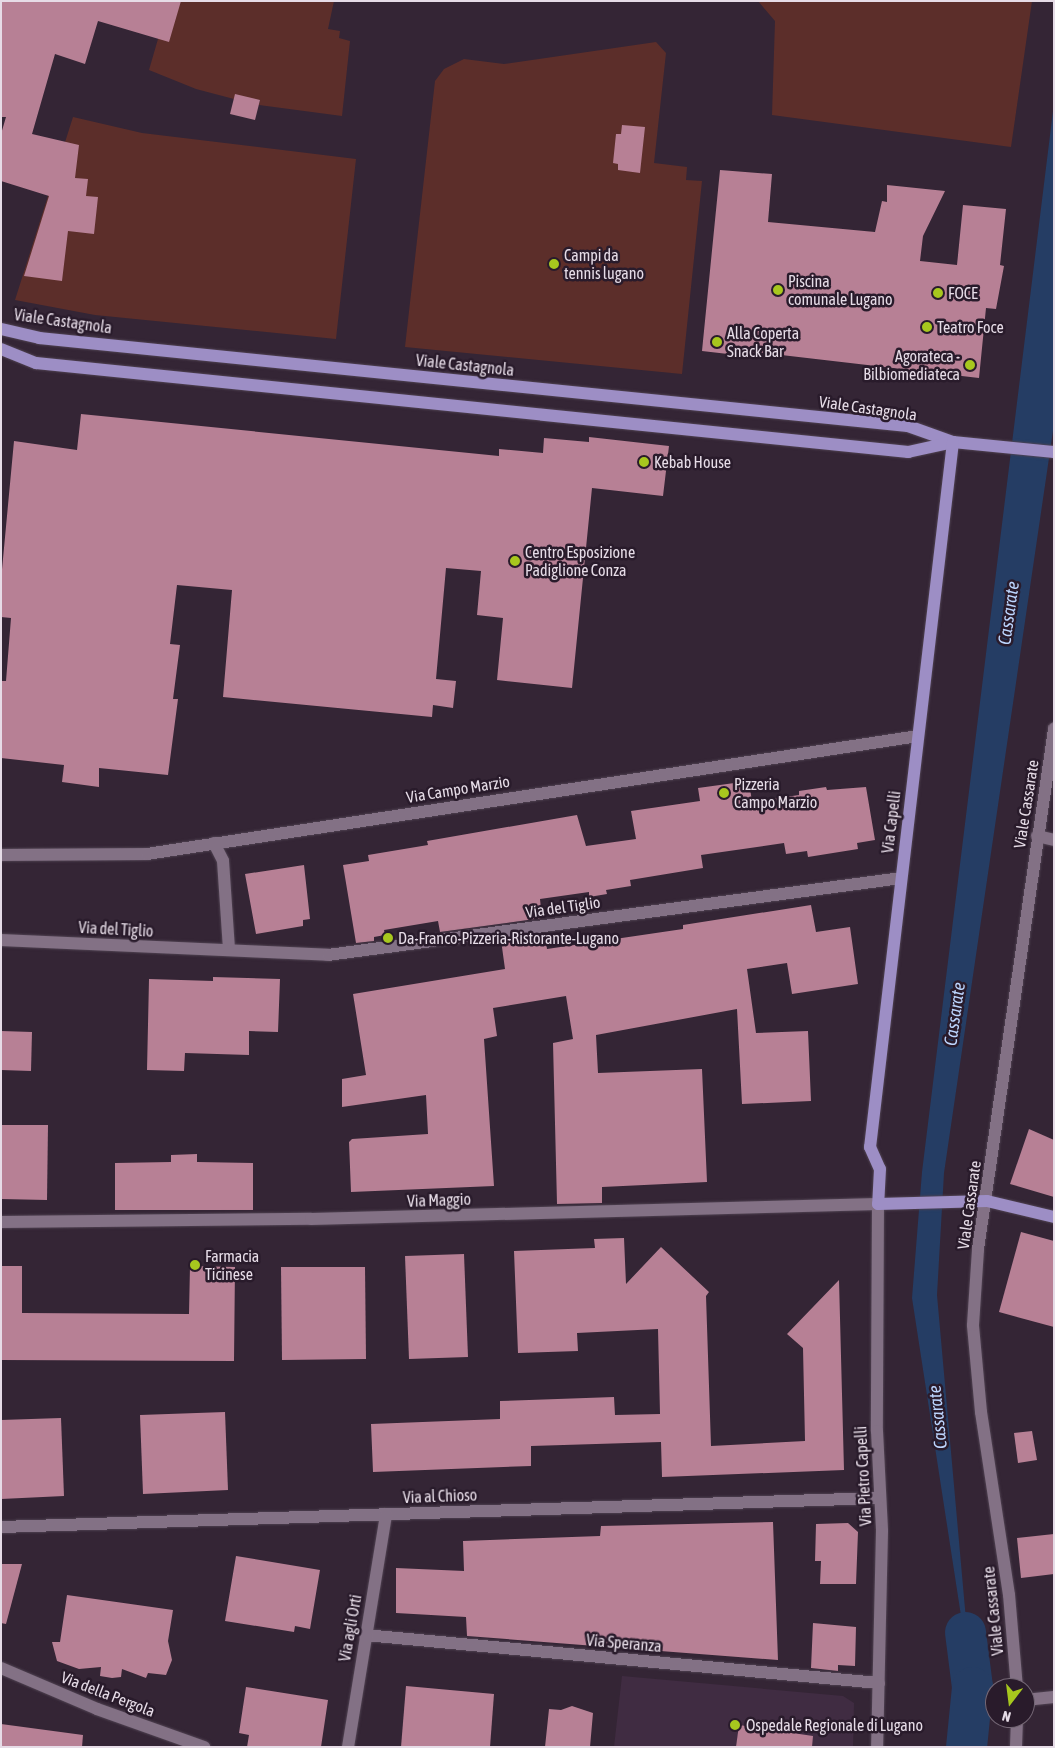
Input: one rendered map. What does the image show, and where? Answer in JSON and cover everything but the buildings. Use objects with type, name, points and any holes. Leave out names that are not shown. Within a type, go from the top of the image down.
[{"type":"main road","name":"Viale Castagnola","points":[[1,329],[39,338],[908,426],[953,442]]},
{"type":"main road","points":[[1,349],[36,363],[908,452],[953,442],[1054,452]]},
{"type":"main road","name":"Via Capelli","points":[[878,1204],[880,1169],[870,1147],[953,442]]},
{"type":"main road","points":[[878,1204],[987,1201],[1054,1217]]},
{"type":"street","name":"Viale Cassarate","points":[[1016,1678],[1009,1596],[974,1355],[975,1284],[1037,836],[1054,729]]},
{"type":"street","name":"Via Campo Marzio","points":[[1,855],[147,854],[918,736]]},
{"type":"street","points":[[1037,836],[1054,840]]},
{"type":"street","points":[[214,843],[223,861],[229,950]]},
{"type":"street","name":"Via del Tiglio","points":[[1,940],[328,955],[901,878]]},
{"type":"street","name":"Via Maggio","points":[[1,1222],[311,1220],[878,1204]]},
{"type":"street","name":"Via Pietro Capelli","points":[[877,1747],[882,1531],[879,1498],[878,1204]]},
{"type":"street","name":"Via al Chioso","points":[[1,1527],[879,1498]]},
{"type":"street","name":"Via agli Orti","points":[[348,1747],[386,1514]]},
{"type":"street","name":"Via Speranza","points":[[365,1635],[879,1683]]},
{"type":"street","name":"Via della Pergola","points":[[1,1668],[97,1709],[204,1747]]},
{"type":"street","points":[[1035,1699],[1054,1697]]},
{"type":"street","points":[[1016,1747],[1017,1728]]},
{"type":"shaded area","points":[[169,1],[334,1],[328,29],[340,31],[339,38],[350,41],[342,116],[259,105],[260,100],[234,99],[196,89],[149,70]]},
{"type":"shaded area","points":[[758,1],[1032,1],[1011,147],[772,115],[775,21]]},
{"type":"shaded area","name":"Campi da tennis lugano","points":[[656,42],[666,53],[654,163],[687,167],[686,180],[702,181],[682,374],[405,347],[435,81],[444,69],[464,59],[504,64]]},
{"type":"shaded area","points":[[73,117],[142,133],[356,159],[336,339],[95,315],[15,300]]},
{"type":"shaded area","name":"Ospedale Regionale di Lugano","points":[[622,1676],[843,1696],[854,1703],[853,1747],[614,1747]]},
{"type":"water","points":[[1054,103],[1054,424],[944,1173],[937,1295],[972,1687],[912,1298],[922,1172]]},
{"type":"waterway","name":"Cassarate","points":[[965,1632],[972,1687],[966,1747]]},
{"type":"place","name":"Campi da tennis lugano","points":[[554,264]]},
{"type":"place","name":"Piscina comunale Lugano","points":[[778,290]]},
{"type":"place","name":"FOCE","points":[[938,293]]},
{"type":"place","name":"Teatro Foce","points":[[927,327]]},
{"type":"place","name":"Alla Coperta Snack Bar","points":[[717,342]]},
{"type":"place","name":"Agorateca - Bilbiomediateca","points":[[970,365]]},
{"type":"place","name":"Kebab House","points":[[644,462]]},
{"type":"place","name":"Centro Esposizione Padiglione Conza","points":[[515,561]]},
{"type":"place","name":"Pizzeria Campo Marzio","points":[[724,793]]},
{"type":"place","name":"Da-Franco-Pizzeria-Ristorante-Lugano","points":[[388,938]]},
{"type":"place","name":"Farmacia Ticinese","points":[[195,1265]]},
{"type":"place","name":"Ospedale Regionale di Lugano","points":[[735,1725]]}]
